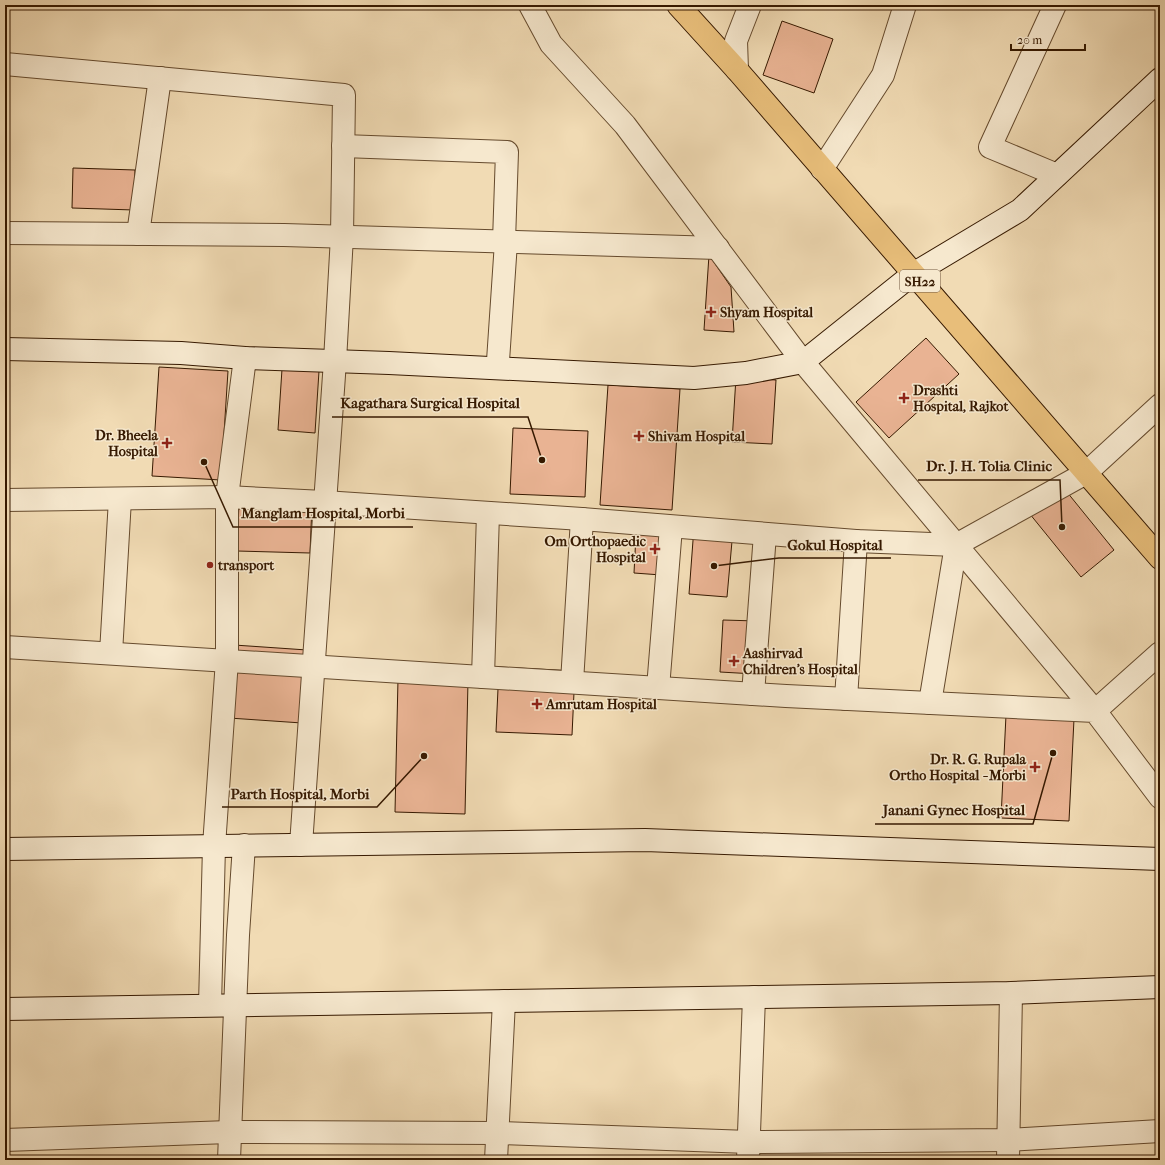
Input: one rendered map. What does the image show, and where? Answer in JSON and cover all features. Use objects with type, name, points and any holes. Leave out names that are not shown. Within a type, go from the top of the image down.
[{"type":"main road","name":"SH22","points":[[678,5],[1160,558]]},
{"type":"street","points":[[530,5],[551,44],[626,125],[803,362],[1095,711],[1160,797]]},
{"type":"street","points":[[736,70],[736,41],[750,5]]},
{"type":"street","points":[[822,169],[883,75],[905,5]]},
{"type":"street","points":[[1055,5],[990,147],[1057,175]]},
{"type":"street","points":[[5,64],[344,95],[342,236],[335,361],[301,845]]},
{"type":"street","points":[[138,234],[160,78]]},
{"type":"street","points":[[5,349],[181,353],[246,358],[694,378],[746,373],[803,362],[913,274],[1020,210],[1160,79]]},
{"type":"street","points":[[343,146],[507,152],[504,241],[506,242],[498,361],[496,368]]},
{"type":"street","points":[[5,233],[342,236],[718,248]]},
{"type":"street","points":[[210,1005],[214,846],[228,660],[227,497],[246,358]]},
{"type":"street","points":[[5,500],[227,497],[582,519],[856,541],[956,545],[1086,473],[1160,405]]},
{"type":"street","points":[[111,653],[120,499]]},
{"type":"street","points":[[483,677],[488,513]]},
{"type":"street","points":[[572,682],[582,519]]},
{"type":"street","points":[[658,688],[671,527]]},
{"type":"street","points":[[753,694],[765,534]]},
{"type":"street","points":[[846,699],[856,541]]},
{"type":"street","points":[[930,703],[956,545]]},
{"type":"street","points":[[5,647],[753,694],[1095,711],[1160,652]]},
{"type":"street","points":[[5,849],[645,840],[1160,859]]},
{"type":"street","points":[[229,1160],[238,935],[244,845]]},
{"type":"street","points":[[5,1009],[1011,993],[1160,988]]},
{"type":"street","points":[[1008,1150],[1011,993]]},
{"type":"street","points":[[748,1151],[754,997]]},
{"type":"street","points":[[496,1160],[504,1001]]},
{"type":"street","points":[[5,1140],[229,1132],[498,1133],[748,1151],[1008,1150],[1160,1131]]},
{"type":"building","points":[[782,21],[833,39],[814,93],[763,75]]},
{"type":"building","points":[[73,168],[135,170],[134,210],[72,208]]},
{"type":"building","points":[[709,255],[731,287],[734,332],[704,330]]},
{"type":"building","points":[[926,338],[959,374],[889,438],[856,402]]},
{"type":"building","points":[[159,367],[228,371],[221,480],[152,476]]},
{"type":"building","points":[[282,369],[319,371],[315,433],[278,430]]},
{"type":"building","points":[[736,377],[776,380],[772,444],[732,442]]},
{"type":"building","points":[[608,385],[680,389],[672,510],[600,505]]},
{"type":"building","points":[[513,428],[588,431],[585,497],[510,494]]},
{"type":"building","points":[[1058,481],[1114,550],[1081,577],[1025,508]]},
{"type":"building","points":[[239,503],[312,505],[310,553],[237,551]]},
{"type":"building","points":[[637,515],[678,517],[675,576],[634,573]]},
{"type":"building","points":[[694,527],[733,530],[727,597],[689,594]]},
{"type":"building","points":[[723,620],[757,621],[755,674],[720,672]]},
{"type":"building","points":[[234,645],[307,650],[302,723],[229,718]]},
{"type":"building","points":[[499,667],[575,671],[572,735],[496,732]]},
{"type":"building","points":[[398,679],[468,681],[465,814],[395,812]]},
{"type":"building","points":[[1006,715],[1074,719],[1069,821],[1001,818]]},
{"type":"place","name":"Shyam Hospital","points":[[711,312]]},
{"type":"place","name":"Drashti Hospital, Rajkot","points":[[904,398]]},
{"type":"place","name":"Shivam Hospital","points":[[639,436]]},
{"type":"place","name":"Dr. Bheela Hospital","points":[[167,443]]},
{"type":"place","name":"Kagathara Surgical Hospital","points":[[542,460]]},
{"type":"place","name":"Manglam Hospital, Morbi","points":[[204,462]]},
{"type":"place","name":"Dr. J. H. Tolia Clinic","points":[[1062,527]]},
{"type":"place","name":"Om Orthopaedic Hospital","points":[[655,549]]},
{"type":"place","name":"transport","points":[[210,565]]},
{"type":"place","name":"Gokul Hospital","points":[[714,566]]},
{"type":"place","name":"Aashirvad Children's Hospital","points":[[734,661]]},
{"type":"place","name":"Amrutam Hospital","points":[[537,704]]},
{"type":"place","name":"Janani Gynec Hospital","points":[[1053,753]]},
{"type":"place","name":"Parth Hospital, Morbi","points":[[424,756]]},
{"type":"place","name":"Dr. R. G. Rupala Ortho Hospital - Morbi","points":[[1035,767]]}]
